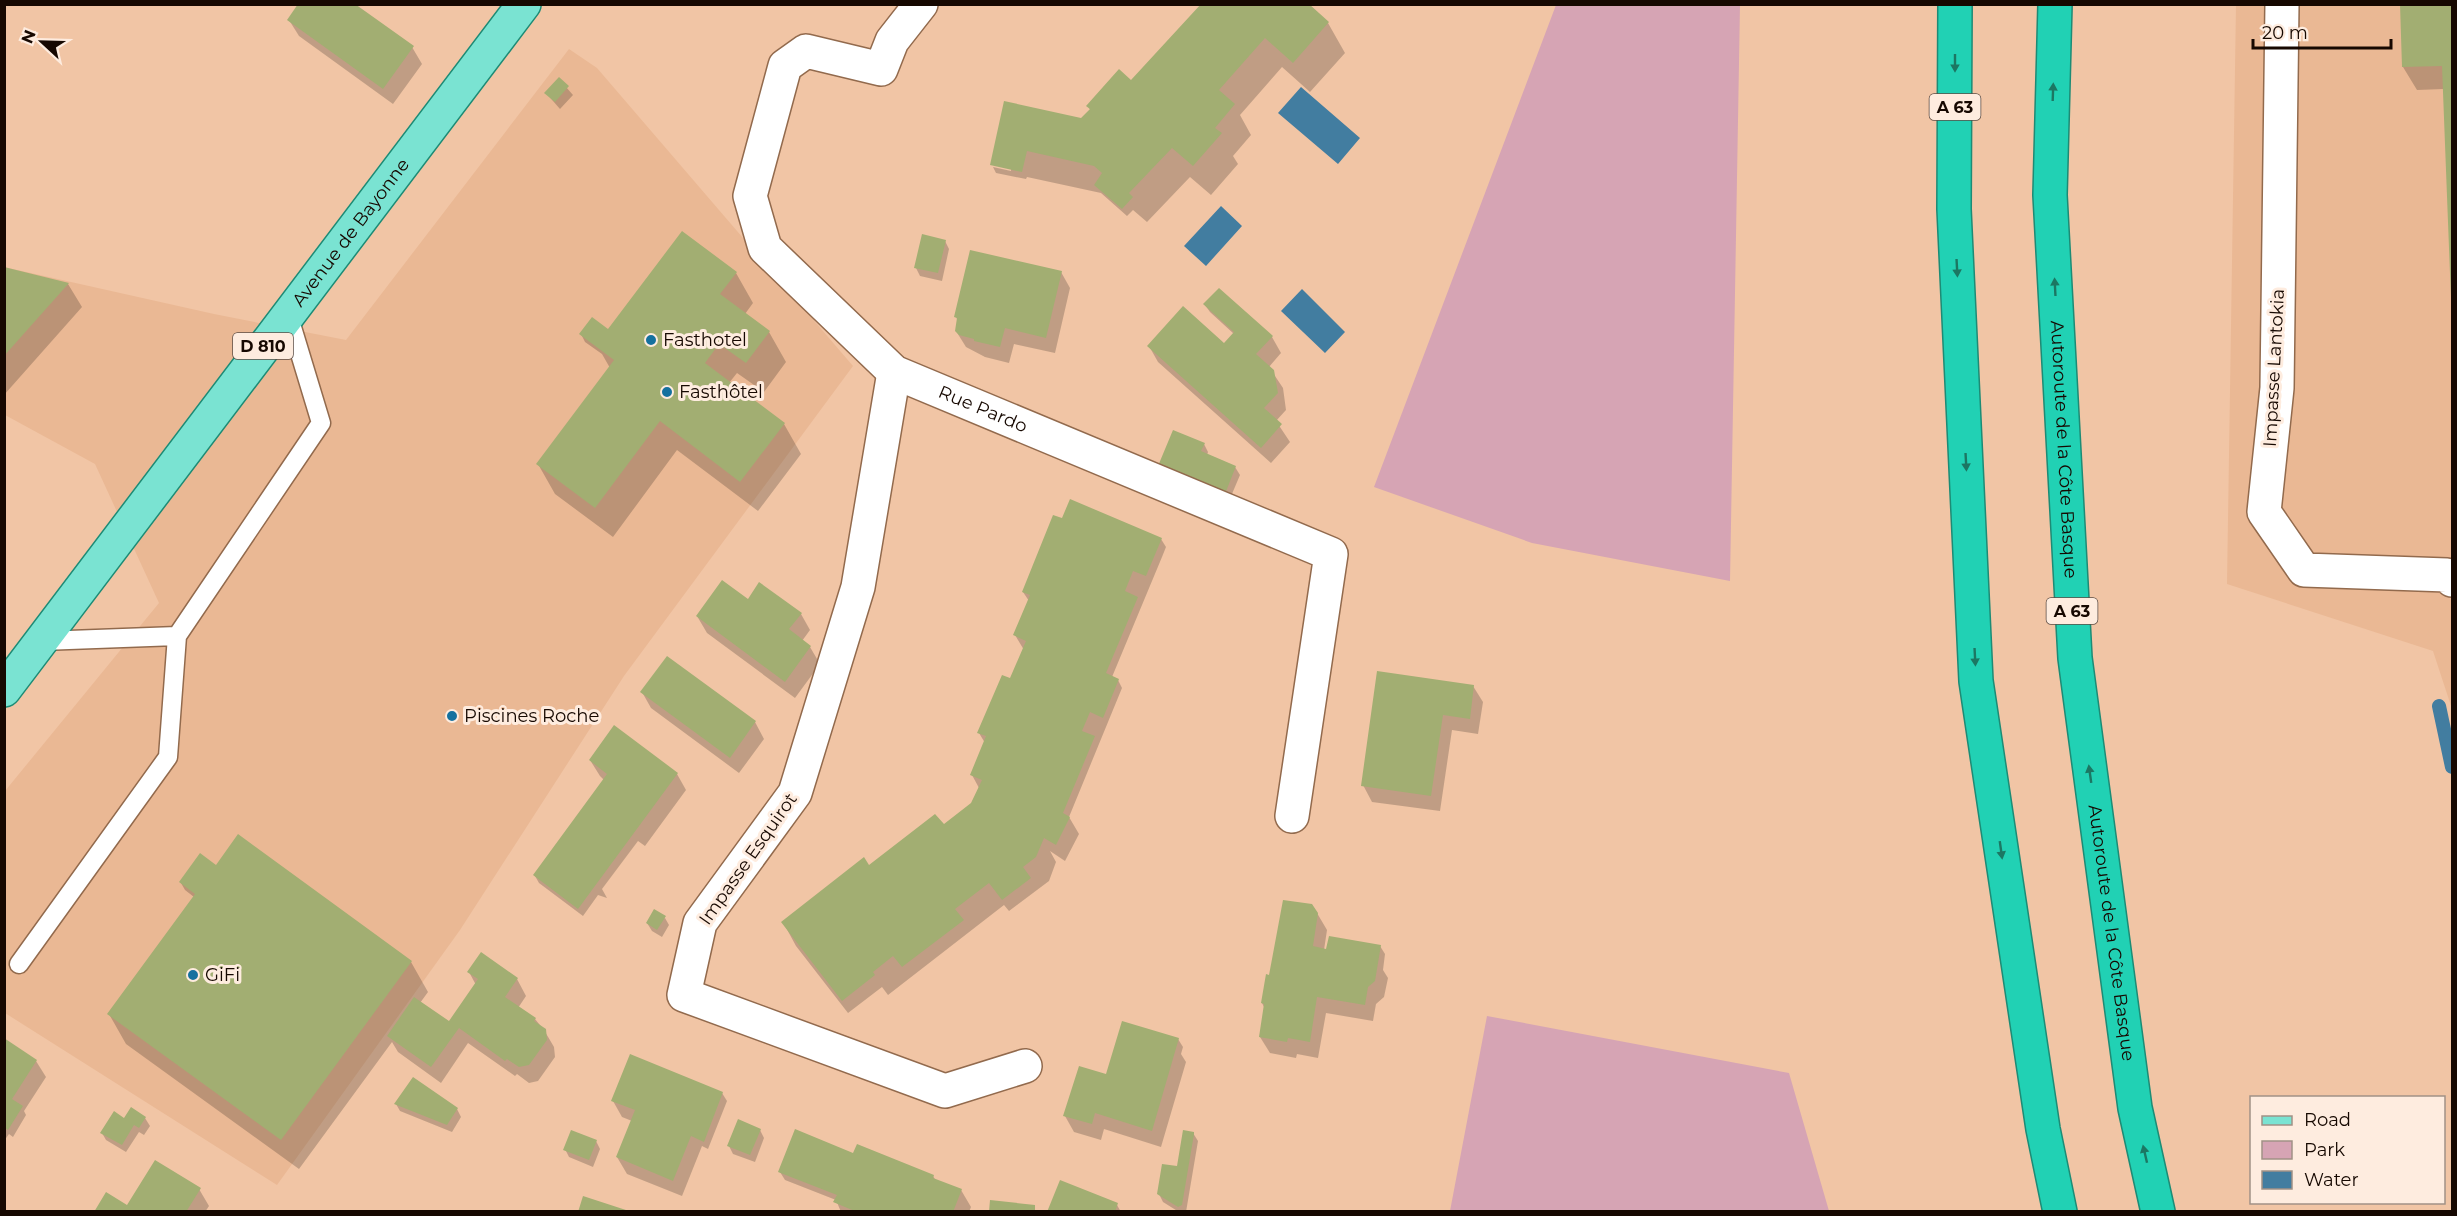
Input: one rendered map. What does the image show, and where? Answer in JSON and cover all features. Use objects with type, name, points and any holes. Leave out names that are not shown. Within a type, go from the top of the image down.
[{"type":"highway","name":"A 63","points":[[1955,4],[1954,209],[1976,681],[2043,1129],[2060,1212]]},
{"type":"highway","name":"Autoroute de la Côte Basque","points":[[2055,4],[2050,195],[2075,658],[2135,1108],[2158,1212]]},
{"type":"main road","name":"Avenue de Bayonne","points":[[4,690],[525,4]]},
{"type":"street","name":"Rue Pardo","points":[[921,4],[892,41],[881,69],[806,51],[785,66],[750,196],[765,248],[894,372],[1331,554],[1292,816]]},
{"type":"street","name":"Impasse Lantokia","points":[[2282,4],[2277,388],[2264,512],[2304,570],[2447,575],[2452,580]]},
{"type":"street","name":"Impasse Esquirot","points":[[894,372],[858,588],[795,793],[700,923],[684,994],[945,1091],[1025,1066]]},
{"type":"lane","points":[[20,964],[168,757],[177,636],[321,423],[288,314]]},
{"type":"lane","points":[[42,641],[177,636]]},
{"type":"shaded area","points":[[2236,5],[2452,5],[2452,709],[2433,651],[2227,584]]},
{"type":"shaded area","points":[[569,49],[597,68],[853,366],[624,676],[460,930],[277,1185],[5,1013],[5,791],[159,603],[95,464],[5,415],[4,267],[214,314],[346,340]]},
{"type":"green space","points":[[1556,5],[1740,5],[1730,581],[1532,543],[1374,487]]},
{"type":"green space","points":[[1487,1016],[1789,1073],[1829,1211],[1450,1211]]},
{"type":"water","points":[[1301,87],[1360,138],[1338,164],[1278,113]]},
{"type":"water","points":[[1221,206],[1242,226],[1206,266],[1184,246]]},
{"type":"water","points":[[1302,289],[1345,332],[1325,353],[1281,311]]},
{"type":"building","points":[[298,4],[355,4],[414,46],[383,89],[287,20]]},
{"type":"building","points":[[1201,4],[1309,4],[1329,22],[1293,63],[1265,38],[1219,90],[1235,104],[1215,128],[1222,133],[1193,166],[1172,148],[1129,193],[1133,197],[1122,209],[1094,185],[1102,173],[1094,166],[1027,151],[1022,172],[990,165],[1004,101],[1081,118],[1090,109],[1086,106],[1119,69],[1131,80]]},
{"type":"building","points":[[2400,4],[2452,4],[2452,297],[2442,66],[2402,67]]},
{"type":"building","points":[[559,77],[569,86],[555,102],[544,93]]},
{"type":"building","name":"Fasthôtel","points":[[682,231],[737,272],[720,294],[770,331],[746,363],[719,344],[705,363],[785,423],[740,482],[660,421],[595,508],[536,464],[614,360],[579,334],[592,317],[608,329]]},
{"type":"building","points":[[922,234],[946,240],[938,273],[914,268]]},
{"type":"building","points":[[970,250],[1062,271],[1046,338],[1005,328],[1000,347],[974,341],[955,331],[957,318],[954,317]]},
{"type":"building","points":[[4,267],[69,283],[4,356]]},
{"type":"building","points":[[1219,288],[1273,336],[1256,354],[1274,370],[1278,393],[1264,408],[1282,424],[1261,448],[1147,346],[1183,306],[1224,343],[1234,332],[1203,304]]},
{"type":"building","points":[[1173,430],[1205,443],[1201,451],[1236,466],[1225,494],[1158,466]]},
{"type":"building","points":[[1070,499],[1162,538],[1146,576],[1133,571],[1125,591],[1138,597],[1106,673],[1119,679],[1103,718],[1090,712],[1082,731],[1095,736],[1063,813],[1070,817],[1056,845],[1044,838],[1036,857],[1023,867],[1031,878],[1002,900],[989,883],[955,909],[964,920],[902,967],[893,956],[873,972],[875,975],[842,1001],[781,922],[864,857],[869,865],[935,814],[944,824],[971,803],[982,780],[970,775],[986,736],[977,733],[1002,675],[1010,678],[1026,641],[1013,635],[1030,595],[1022,592],[1053,515],[1062,518]]},
{"type":"building","points":[[722,580],[748,599],[759,582],[802,613],[789,629],[811,646],[785,682],[696,616]]},
{"type":"building","points":[[667,656],[756,721],[730,758],[640,692]]},
{"type":"building","points":[[1377,671],[1474,685],[1470,719],[1443,715],[1431,796],[1361,786]]},
{"type":"building","points":[[614,725],[678,773],[578,909],[533,875],[607,774],[589,760]]},
{"type":"building","points":[[238,834],[412,961],[281,1140],[107,1014],[195,894],[179,882],[200,853],[216,865]]},
{"type":"building","points":[[1283,900],[1312,904],[1318,913],[1313,946],[1326,949],[1329,936],[1381,945],[1375,981],[1368,987],[1365,1005],[1317,997],[1310,1042],[1288,1038],[1287,1042],[1259,1037],[1266,974],[1269,975]]},
{"type":"building","points":[[654,909],[666,916],[657,930],[646,923]]},
{"type":"building","points":[[481,952],[518,978],[505,997],[536,1018],[534,1021],[546,1029],[547,1040],[529,1065],[519,1067],[507,1059],[505,1061],[459,1028],[431,1067],[387,1036],[414,997],[449,1021],[478,979],[467,972]]},
{"type":"building","points":[[1122,1021],[1179,1038],[1152,1131],[1095,1113],[1092,1124],[1063,1116],[1079,1066],[1106,1074]]},
{"type":"building","points":[[4,1038],[37,1060],[12,1099],[23,1106],[8,1130],[4,1127]]},
{"type":"building","points":[[630,1054],[723,1092],[704,1142],[691,1136],[673,1181],[616,1157],[635,1110],[611,1101]]},
{"type":"building","points":[[413,1077],[458,1108],[447,1125],[394,1104]]},
{"type":"building","points":[[131,1107],[146,1117],[139,1128],[134,1125],[122,1145],[100,1133],[114,1111],[124,1118]]},
{"type":"building","points":[[738,1119],[761,1129],[750,1155],[727,1146]]},
{"type":"building","points":[[795,1129],[853,1153],[857,1144],[934,1175],[933,1178],[962,1189],[953,1212],[857,1212],[833,1202],[837,1195],[778,1172]]},
{"type":"building","points":[[571,1130],[597,1140],[589,1160],[563,1150]]},
{"type":"building","points":[[1183,1130],[1194,1132],[1194,1134],[1182,1205],[1178,1207],[1157,1194],[1162,1164],[1177,1166]]},
{"type":"building","points":[[155,1160],[201,1188],[186,1212],[94,1212],[106,1192],[127,1205]]},
{"type":"building","points":[[1060,1180],[1118,1203],[1115,1212],[1047,1212]]},
{"type":"building","points":[[583,1196],[629,1211],[629,1212],[578,1212]]},
{"type":"building","points":[[990,1200],[1035,1205],[1035,1212],[989,1212]]},
{"type":"waterway","points":[[2439,706],[2452,767]]},
{"type":"place","name":"Fasthotel","points":[[651,340]]},
{"type":"place","name":"Fasthôtel","points":[[667,392]]},
{"type":"place","name":"Piscines Roche","points":[[452,716]]},
{"type":"place","name":"GiFi","points":[[193,975]]}]
